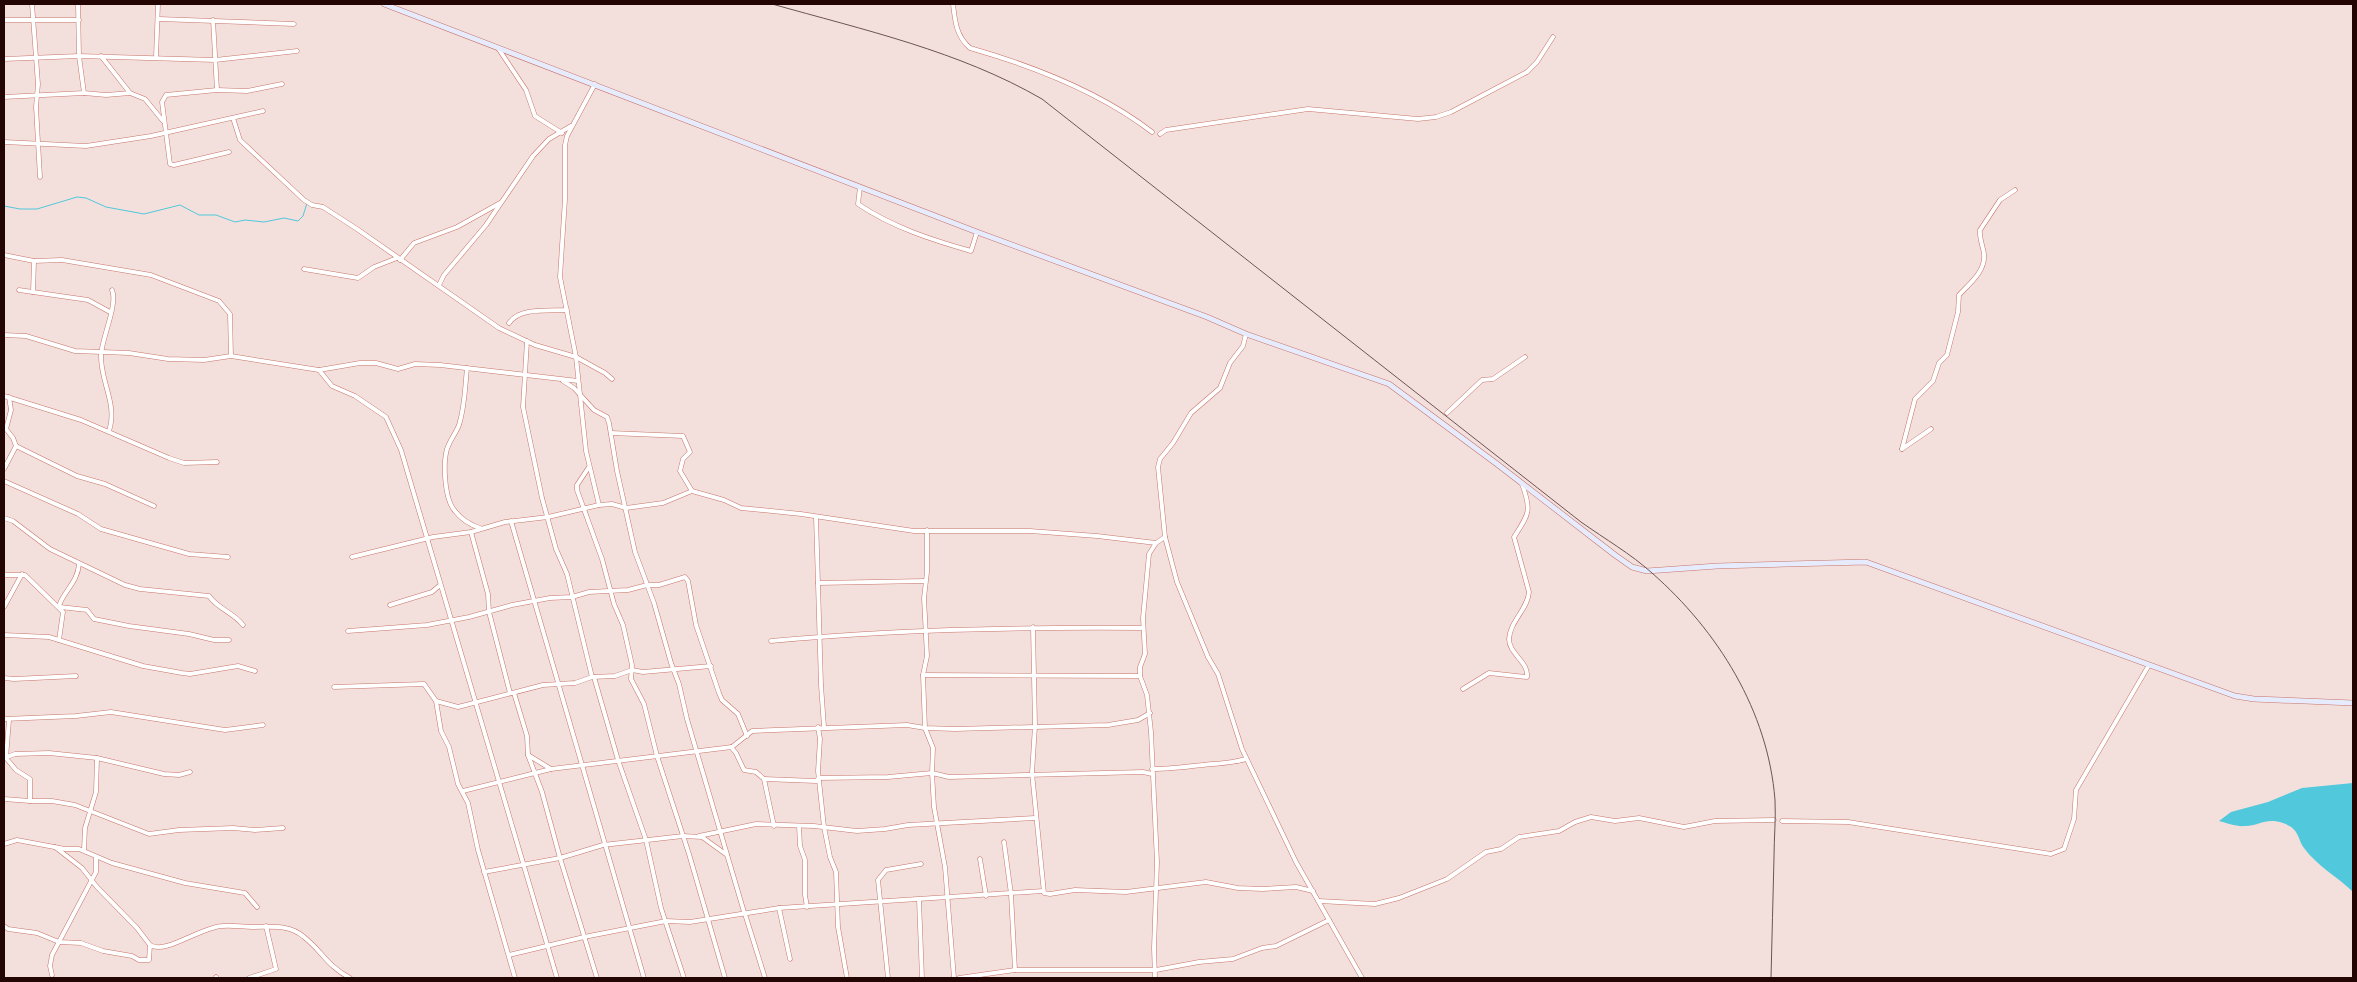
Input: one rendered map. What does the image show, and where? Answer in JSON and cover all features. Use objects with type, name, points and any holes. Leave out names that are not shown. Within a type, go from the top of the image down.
[{"type":"street","points":[[32,4],[36,57],[37,142],[40,156],[40,177]]},
{"type":"street","points":[[78,4],[79,56],[84,93]]},
{"type":"street","points":[[156,57],[159,19],[158,4]]},
{"type":"street","points":[[384,4],[978,232],[1207,317],[1246,334],[1389,384],[1614,555],[1632,566],[1647,572],[1717,566],[1866,562],[2235,696],[2353,703]]},
{"type":"street","points":[[954,4],[956,27],[962,42],[970,48],[1053,76],[1131,116],[1152,132]]},
{"type":"street","points":[[159,19],[294,24]]},
{"type":"street","points":[[4,20],[79,20]]},
{"type":"street","points":[[213,20],[217,90]]},
{"type":"street","points":[[1160,134],[1166,130],[1308,109],[1418,119],[1436,117],[1451,112],[1532,68],[1553,37]]},
{"type":"street","points":[[496,46],[526,90],[535,116],[562,133]]},
{"type":"street","points":[[4,59],[101,56],[215,60],[297,50]]},
{"type":"street","points":[[101,56],[130,93]]},
{"type":"street","points":[[229,152],[174,165],[168,159],[162,102],[166,95],[217,90],[247,91],[282,84]]},
{"type":"street","points":[[596,84],[567,136],[564,153],[565,199],[560,277],[576,357],[589,467],[599,505]]},
{"type":"street","points":[[4,97],[130,93],[145,99],[158,112],[165,123]]},
{"type":"street","points":[[4,142],[37,142],[68,147],[86,146],[166,132],[262,111]]},
{"type":"street","points":[[233,118],[240,140],[304,200],[312,205],[323,207],[439,285],[484,318],[526,341],[545,349],[576,357],[612,378]]},
{"type":"street","points":[[439,285],[444,275],[486,225],[533,156],[550,139],[562,133],[573,124]]},
{"type":"street","points":[[860,187],[858,204],[871,213],[930,239],[971,251],[978,232]]},
{"type":"street","points":[[1931,429],[1902,449],[1913,403],[1933,381],[1939,363],[1947,355],[1958,312],[1959,295],[1968,288],[1982,267],[1984,255],[1980,230],[2000,200],[2015,190]]},
{"type":"street","points":[[304,268],[358,278],[374,267],[398,259],[414,242],[456,228],[500,203]]},
{"type":"street","points":[[4,255],[34,261],[62,260],[145,274],[219,301],[230,314],[231,356]]},
{"type":"street","points":[[33,292],[34,261]]},
{"type":"street","points":[[19,290],[88,300],[110,312]]},
{"type":"street","points":[[109,431],[112,415],[101,352],[114,294],[112,290]]},
{"type":"street","points":[[509,323],[514,316],[524,313],[567,310]]},
{"type":"street","points":[[1246,334],[1243,346],[1230,363],[1220,388],[1191,413],[1160,459],[1158,467],[1165,537],[1177,582],[1208,657],[1218,674],[1246,759],[1285,842],[1362,978]]},
{"type":"street","points":[[4,335],[26,336],[75,351],[129,353],[186,360],[231,356],[319,370],[360,363],[376,363],[398,369],[415,364],[578,381]]},
{"type":"street","points":[[526,341],[523,407],[548,517],[556,549],[567,574],[593,677],[618,760],[646,840],[661,908],[684,978]]},
{"type":"street","points":[[1447,414],[1482,380],[1493,379],[1525,357]]},
{"type":"street","points":[[467,368],[463,408],[459,425],[448,446],[444,462],[444,477],[455,513],[470,524],[481,529]]},
{"type":"street","points":[[319,370],[322,377],[332,386],[355,396],[386,417],[404,459],[439,586],[557,978]]},
{"type":"street","points":[[561,380],[574,388],[594,410],[607,417],[635,552],[680,684],[696,751],[765,978]]},
{"type":"street","points":[[6,397],[109,431],[152,452],[177,460],[184,462],[218,462]]},
{"type":"street","points":[[6,397],[10,410],[6,429],[16,446],[77,476],[105,484],[154,506]]},
{"type":"street","points":[[611,433],[683,436],[690,452],[683,459],[680,471],[692,491]]},
{"type":"street","points":[[4,469],[16,446]]},
{"type":"street","points":[[589,467],[577,485],[583,509],[612,592],[614,604],[623,625],[632,670],[631,679],[644,704],[657,756],[684,836],[725,978]]},
{"type":"street","points":[[4,481],[78,514],[101,529],[188,554],[228,558]]},
{"type":"street","points":[[1463,689],[1490,673],[1527,677],[1526,666],[1509,642],[1510,633],[1528,600],[1529,592],[1514,537],[1528,516],[1530,507],[1522,484]]},
{"type":"street","points":[[352,558],[427,539],[471,532],[511,521],[548,517],[599,505],[612,504],[626,508],[663,503],[692,491],[724,500],[741,508],[914,531],[1048,532],[1132,539],[1156,544]]},
{"type":"street","points":[[816,517],[824,727]]},
{"type":"street","points":[[4,518],[13,521],[50,549],[126,584],[140,588],[206,595],[215,605],[228,612],[243,625]]},
{"type":"street","points":[[511,521],[582,765],[603,845],[644,978]]},
{"type":"street","points":[[927,530],[924,598],[927,665],[923,675],[925,728],[933,748],[934,807],[946,867],[954,978]]},
{"type":"street","points":[[471,532],[488,594],[489,612],[512,693],[527,736],[528,755],[542,792],[597,978]]},
{"type":"street","points":[[1155,978],[1154,948],[1157,889],[1150,712],[1147,695],[1140,676],[1140,667],[1145,654],[1143,628],[1149,554],[1156,544],[1165,537]]},
{"type":"street","points":[[60,606],[78,573],[79,564]]},
{"type":"street","points":[[4,607],[22,574]]},
{"type":"street","points":[[4,575],[22,574],[31,578],[60,606],[64,618],[59,640]]},
{"type":"street","points":[[348,631],[427,625],[489,612],[502,607],[572,597],[588,592],[612,592],[647,585],[659,585],[673,579],[687,578],[696,625],[722,700],[738,714],[747,736]]},
{"type":"street","points":[[818,582],[926,581]]},
{"type":"street","points":[[390,605],[432,592],[439,586]]},
{"type":"street","points":[[60,606],[87,610],[94,619],[189,634],[206,639],[229,640]]},
{"type":"street","points":[[771,640],[820,636],[1033,627],[1143,628]]},
{"type":"street","points":[[1033,627],[1036,726],[1032,773],[1043,891]]},
{"type":"street","points":[[4,635],[40,635],[143,666],[182,673],[190,674],[238,666],[255,671]]},
{"type":"street","points":[[1782,820],[1848,822],[2051,854],[2064,849],[2074,819],[2076,790],[2149,665]]},
{"type":"street","points":[[436,701],[458,707],[475,701],[543,685],[575,684],[593,677],[615,676],[632,670],[643,672],[711,666]]},
{"type":"street","points":[[923,675],[1140,676]]},
{"type":"street","points":[[4,678],[76,676]]},
{"type":"street","points":[[334,687],[424,684],[436,701],[441,730],[468,803],[484,872],[515,978]]},
{"type":"street","points":[[30,801],[30,779],[16,770],[5,758],[6,719],[76,716],[111,712],[225,730],[263,725]]},
{"type":"street","points":[[463,791],[551,769],[730,747],[752,731],[907,724],[925,728],[1125,723],[1138,720],[1150,712]]},
{"type":"street","points":[[818,727],[819,778],[824,827],[830,857],[836,872],[836,906],[847,978]]},
{"type":"street","points":[[730,747],[736,753],[744,770],[756,772],[764,779],[774,826]]},
{"type":"street","points":[[5,758],[15,754],[49,753],[97,758],[164,774],[179,775],[190,772]]},
{"type":"street","points":[[528,755],[551,769]]},
{"type":"street","points":[[84,850],[85,828],[89,809],[95,799],[97,758]]},
{"type":"street","points":[[764,779],[816,781],[819,778],[888,777],[932,773],[949,777],[1032,773],[1143,772],[1228,764],[1246,759]]},
{"type":"street","points":[[4,799],[52,801],[89,809],[149,834],[179,830],[282,828]]},
{"type":"street","points":[[1319,901],[1375,904],[1399,898],[1447,879],[1486,852],[1501,850],[1519,837],[1560,831],[1575,822],[1591,817],[1615,821],[1639,818],[1684,827],[1716,821],[1774,820]]},
{"type":"street","points":[[484,872],[560,858],[603,845],[699,836],[756,824],[824,827],[857,831],[938,823],[1035,818]]},
{"type":"street","points":[[799,826],[800,846],[805,860],[804,887],[807,907]]},
{"type":"street","points":[[699,836],[728,856]]},
{"type":"street","points":[[4,844],[17,840],[84,850],[96,857],[185,883],[245,893],[253,900],[257,908]]},
{"type":"street","points":[[1004,842],[1011,894],[1015,970]]},
{"type":"street","points":[[55,847],[82,868],[91,880],[138,928],[153,948],[169,947],[202,930],[215,926],[266,926],[293,929],[305,937],[328,964],[350,978]]},
{"type":"street","points":[[52,975],[50,966],[52,955],[98,867],[96,857]]},
{"type":"street","points":[[980,859],[986,896]]},
{"type":"street","points":[[888,978],[878,882],[883,872],[921,864]]},
{"type":"street","points":[[509,955],[546,945],[666,921],[707,920],[779,908],[947,899],[1043,891],[1050,894],[1066,891],[1126,892],[1206,882],[1218,886],[1262,889],[1296,886],[1314,891]]},
{"type":"street","points":[[919,900],[922,978]]},
{"type":"street","points":[[779,908],[790,959]]},
{"type":"street","points":[[959,978],[981,973],[1015,970],[1156,970],[1199,962],[1233,959],[1262,948],[1276,946],[1329,920]]},
{"type":"street","points":[[4,926],[8,929],[37,933],[59,942],[81,943],[103,951],[132,956],[139,960],[149,960],[150,945]]},
{"type":"street","points":[[249,978],[276,969],[266,926]]},
{"type":"water","points":[[2353,783],[2353,892],[2309,854],[2295,831],[2288,825],[2277,821],[2267,821],[2250,826],[2242,826],[2219,821],[2231,812],[2268,802],[2302,788]]},
{"type":"waterway","points":[[4,206],[20,209],[37,209],[77,197],[86,198],[106,207],[144,214],[180,205],[199,215],[216,215],[235,222],[245,220],[264,222],[284,218],[298,221],[303,216],[307,203]]},
{"type":"railway","points":[[772,4],[910,43],[978,68],[1042,99],[1581,522],[1644,566],[1676,596],[1698,620],[1736,675],[1762,735],[1770,767],[1775,800],[1771,978]]}]
